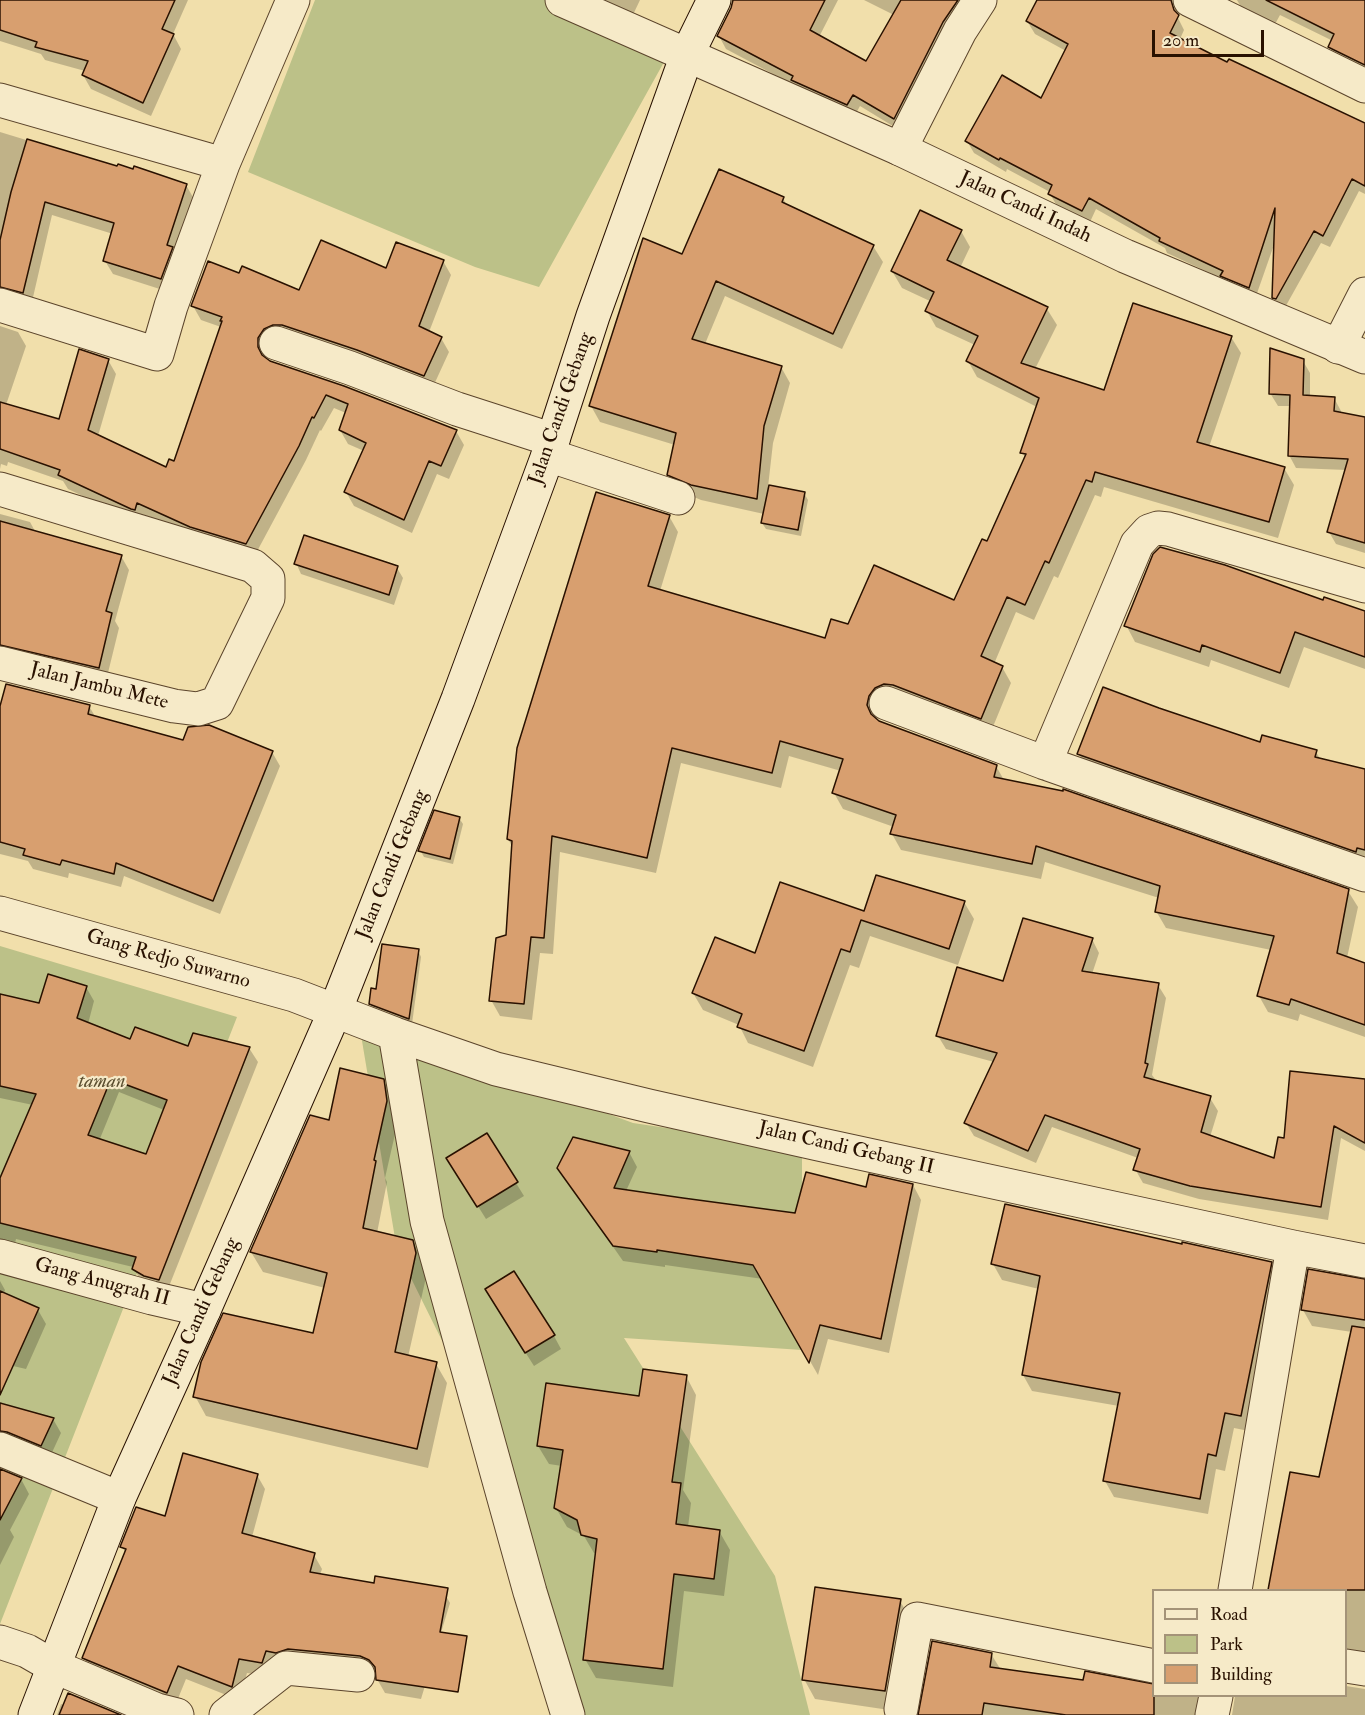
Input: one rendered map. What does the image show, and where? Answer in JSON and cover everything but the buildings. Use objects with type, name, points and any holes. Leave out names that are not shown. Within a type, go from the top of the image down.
[{"type":"street","points":[[0,305],[157,354],[171,306],[223,164],[293,0]]},
{"type":"street","name":"Jalan Candi Indah","points":[[562,0],[900,150],[1125,256],[1351,352]]},
{"type":"street","name":"Jalan Candi Gebang","points":[[34,1715],[119,1498],[204,1310],[334,1011],[458,699],[551,448],[593,316],[687,55],[714,0]]},
{"type":"street","points":[[900,150],[960,32],[980,0]]},
{"type":"street","points":[[1190,0],[1365,86]]},
{"type":"street","points":[[0,100],[223,164]]},
{"type":"street","points":[[1351,352],[1365,294]]},
{"type":"street","points":[[276,344],[350,368],[678,498]]},
{"type":"street","name":"Jalan Jambu Mete","points":[[0,489],[253,566],[268,579],[268,598],[217,703],[198,709],[174,706],[0,663]]},
{"type":"street","points":[[1045,763],[1137,544],[1149,531],[1158,528],[1168,529],[1365,586]]},
{"type":"street","points":[[886,704],[1045,763],[1365,875]]},
{"type":"street","name":"Gang Redjo Suwarno","points":[[0,913],[294,995],[334,1011]]},
{"type":"street","name":"Jalan Candi Gebang II","points":[[334,1011],[496,1069],[649,1106],[1293,1248],[1365,1261]]},
{"type":"street","points":[[395,1034],[427,1221],[530,1592],[568,1715]]},
{"type":"street","points":[[1235,1589],[1293,1248]]},
{"type":"street","name":"Gang Anugrah II","points":[[0,1256],[152,1299],[204,1310]]},
{"type":"street","points":[[0,1449],[119,1498]]},
{"type":"street","points":[[902,1709],[917,1618],[1152,1666]]},
{"type":"street","points":[[0,1642],[27,1651],[53,1666],[157,1710],[177,1715]]},
{"type":"street","points":[[1347,1666],[1365,1669]]},
{"type":"street","points":[[226,1715],[286,1668],[358,1675]]},
{"type":"street","points":[[1212,1715],[1216,1697]]},
{"type":"green space","points":[[315,0],[557,0],[669,53],[539,287],[475,267],[248,172]]},
{"type":"green space","name":"taman","points":[[0,946],[237,1017],[0,1624]]},
{"type":"green space","points":[[358,1017],[479,1066],[633,1123],[802,1148],[802,1350],[624,1338],[775,1576],[810,1715],[567,1715],[468,1393],[397,1250]]}]
